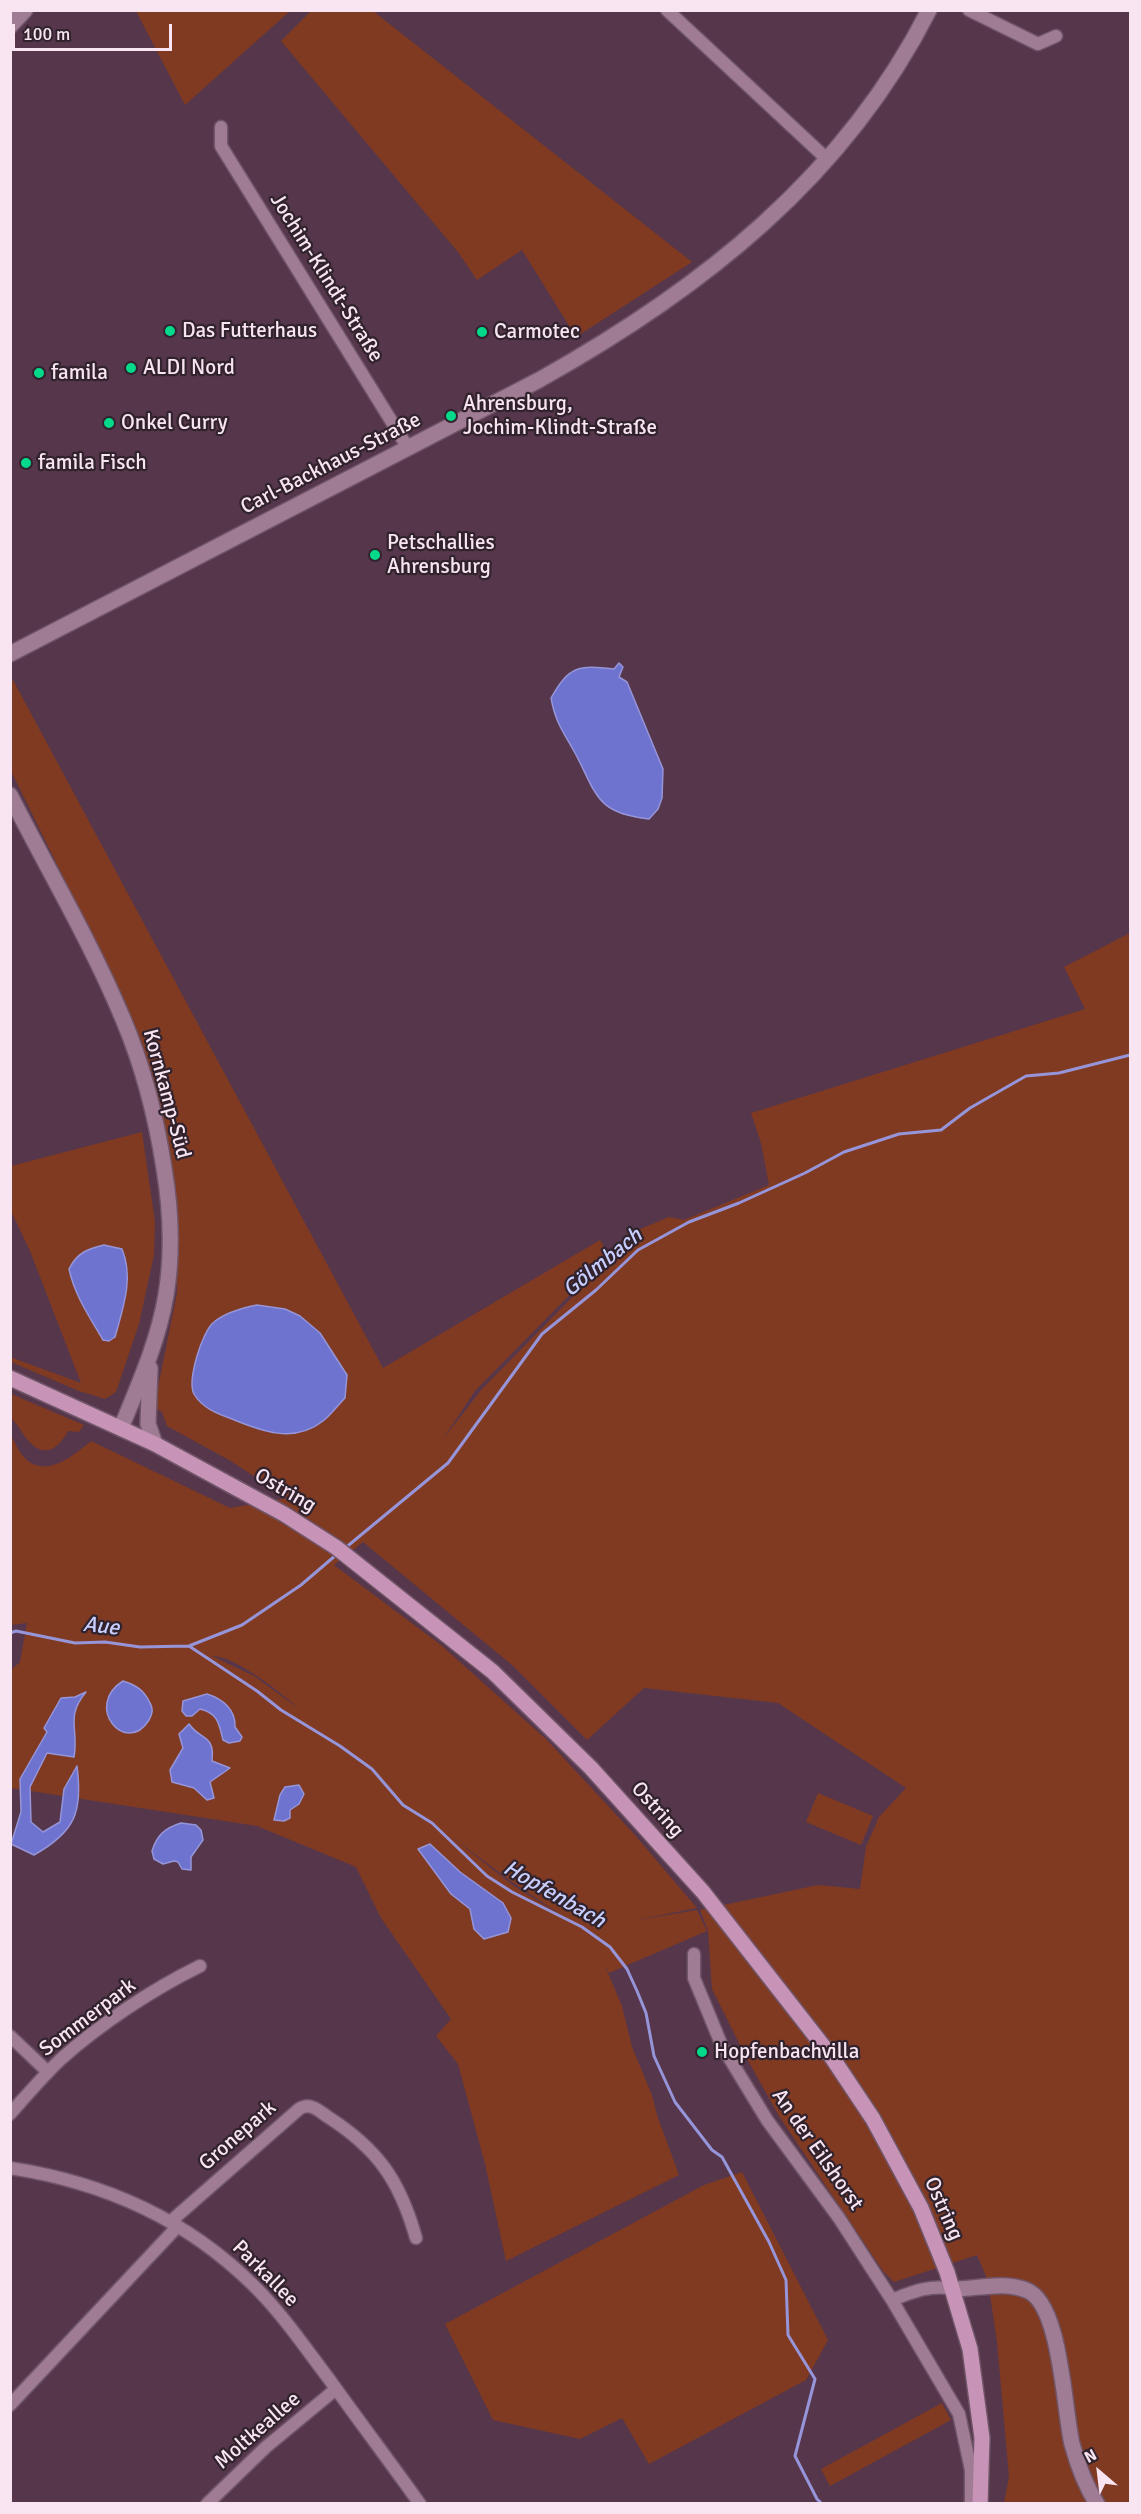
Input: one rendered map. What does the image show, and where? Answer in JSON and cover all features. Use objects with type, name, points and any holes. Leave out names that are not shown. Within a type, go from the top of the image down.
[{"type":"main road","name":"Ostring","points":[[10,1378],[155,1444],[284,1514],[338,1548],[492,1671],[591,1768],[702,1892],[831,2056],[873,2119],[921,2208],[953,2289],[966,2334],[979,2406],[982,2438],[980,2504]]},
{"type":"street","points":[[10,26],[25,10]]},
{"type":"street","points":[[666,10],[828,160]]},
{"type":"street","name":"Carl-Backhaus-Straße","points":[[10,654],[557,369],[646,315],[714,266],[754,232],[793,197],[828,160],[885,85],[929,10]]},
{"type":"street","points":[[969,10],[1038,44],[1056,36]]},
{"type":"street","name":"Jochim-Klindt-Straße","points":[[222,127],[221,147],[408,448]]},
{"type":"street","name":"Kornkamp-Süd","points":[[10,795],[94,956],[123,1018],[152,1107],[169,1199],[171,1228],[166,1297],[151,1356],[121,1428]]},
{"type":"street","name":"Kornkamp-Süd","points":[[151,1356],[148,1424],[155,1444]]},
{"type":"street","points":[[121,1428],[136,1420],[148,1406]]},
{"type":"street","name":"An der Eilshorst","points":[[694,1954],[694,1978],[722,2046],[767,2120],[839,2218],[892,2300],[959,2414],[971,2470],[971,2504]]},
{"type":"street","name":"Sommerpark","points":[[10,2114],[48,2072],[97,2031],[169,1981],[200,1966]]},
{"type":"street","points":[[10,2036],[48,2072]]},
{"type":"street","name":"Gronepark","points":[[174,2224],[299,2109],[309,2106],[355,2135],[383,2164],[404,2199],[416,2238]]},
{"type":"street","name":"Parkallee","points":[[10,2168],[87,2185],[128,2200],[174,2224],[220,2255],[259,2291],[281,2316],[420,2504]]},
{"type":"street","points":[[10,2405],[174,2224]]},
{"type":"street","points":[[892,2300],[939,2286],[953,2289],[975,2289],[998,2285],[1026,2289],[1038,2298],[1046,2310],[1056,2340],[1072,2443],[1080,2473],[1097,2504]]},
{"type":"street","name":"Moltkeallee","points":[[207,2504],[272,2441],[336,2389]]},
{"type":"shaded area","points":[[136,11],[290,11],[185,105]]},
{"type":"shaded area","points":[[311,11],[373,11],[692,262],[576,337],[522,250],[477,280],[458,252],[281,41]]},
{"type":"shaded area","points":[[13,680],[383,1368],[600,1240],[609,1255],[475,1391],[443,1439],[482,1389],[596,1273],[626,1235],[669,1217],[684,1220],[769,1185],[761,1143],[751,1113],[1085,1009],[1064,967],[1130,933],[1130,2503],[1004,2503],[1009,2477],[997,2342],[988,2281],[977,2255],[894,2282],[883,2271],[779,2116],[712,1989],[708,1931],[700,1910],[818,1885],[860,1889],[866,1847],[879,1817],[906,1788],[778,1703],[644,1688],[587,1740],[512,1665],[363,1542],[334,1565],[441,1645],[547,1740],[634,1834],[697,1908],[631,1921],[697,1910],[707,1931],[609,1973],[605,1966],[622,2006],[632,2047],[652,2095],[679,2175],[506,2261],[485,2164],[458,2064],[436,2036],[451,2019],[381,1918],[356,1867],[257,1826],[11,1788],[11,1670],[20,1662],[27,1623],[11,1625],[11,1436],[23,1456],[31,1463],[40,1466],[58,1463],[91,1441],[230,1508],[288,1498],[229,1460],[167,1426],[162,1412],[154,1407],[177,1293],[178,1229],[174,1189],[113,978],[11,771],[10,684]],"holes":[[[257,1305],[309,1323],[320,1333],[340,1363],[333,1409],[318,1425],[306,1430],[279,1433],[254,1429],[239,1420],[194,1370],[207,1333],[212,1326],[229,1314]],[[212,1656],[221,1657],[244,1668],[281,1693],[298,1708],[254,1676]],[[449,1835],[558,1913],[588,1919],[557,1913],[514,1886]]]},
{"type":"shaded area","points":[[142,1132],[155,1222],[154,1255],[139,1324],[116,1392],[105,1399],[79,1391],[11,1362],[10,1357],[81,1383],[30,1251],[11,1211],[11,1166]],"holes":[[[127,1290],[103,1340],[99,1333]]]},
{"type":"shaded area","points":[[11,1394],[84,1425],[79,1432],[68,1431],[62,1440],[50,1450],[38,1448],[26,1438],[10,1413]]},
{"type":"shaded area","points":[[818,1793],[873,1816],[861,1845],[806,1822]]},
{"type":"shaded area","points":[[742,2172],[828,2340],[806,2380],[649,2464],[622,2418],[580,2439],[493,2420],[445,2324],[704,2185]]},
{"type":"shaded area","points":[[942,2403],[951,2420],[830,2486],[821,2469]]},
{"type":"water","points":[[619,663],[623,667],[619,677],[627,682],[663,769],[662,798],[658,809],[649,819],[618,812],[600,799],[560,727],[551,698],[563,679],[576,670],[592,667],[614,669]]},
{"type":"water","points":[[104,1245],[122,1249],[127,1271],[126,1293],[121,1315],[115,1337],[109,1341],[103,1340],[88,1314],[75,1288],[69,1269],[83,1252]]},
{"type":"water","points":[[257,1305],[285,1309],[300,1316],[320,1333],[347,1375],[345,1398],[326,1419],[312,1428],[289,1434],[266,1431],[216,1413],[201,1403],[194,1394],[192,1379],[194,1368],[209,1327],[229,1313]]},
{"type":"water","points":[[123,1681],[142,1691],[152,1707],[149,1720],[140,1730],[130,1733],[120,1731],[112,1724],[108,1714],[107,1703],[112,1691]]},
{"type":"water","points":[[86,1692],[74,1716],[74,1757],[47,1753],[30,1787],[31,1822],[43,1832],[60,1822],[64,1789],[77,1766],[79,1796],[77,1808],[67,1829],[59,1838],[34,1855],[11,1844],[21,1812],[20,1779],[47,1732],[44,1728],[61,1698],[75,1697]]},
{"type":"water","points":[[207,1694],[223,1702],[231,1710],[235,1727],[242,1737],[240,1741],[229,1743],[223,1740],[217,1720],[211,1713],[200,1709],[192,1716],[186,1716],[182,1711],[183,1701]]},
{"type":"water","points":[[189,1724],[209,1742],[212,1761],[230,1768],[210,1782],[214,1798],[207,1800],[194,1788],[172,1782],[170,1770],[183,1748],[179,1734]]},
{"type":"water","points":[[299,1785],[304,1794],[299,1804],[290,1810],[290,1818],[284,1821],[274,1820],[280,1795],[285,1787]]},
{"type":"water","points":[[181,1823],[196,1825],[201,1830],[203,1840],[191,1857],[191,1870],[182,1869],[178,1862],[174,1861],[163,1864],[154,1859],[152,1851],[162,1833]]},
{"type":"water","points":[[430,1844],[460,1872],[503,1903],[511,1918],[508,1932],[484,1939],[474,1929],[470,1909],[451,1894],[418,1849]]},
{"type":"waterway","name":"Gölmbach","points":[[344,1549],[448,1463],[542,1334],[596,1290],[638,1250],[689,1222],[739,1203],[805,1173],[844,1152],[899,1134],[941,1130],[970,1108],[1026,1076],[1059,1073],[1130,1055]]},
{"type":"waterway","name":"Aue","points":[[10,1633],[16,1631],[75,1643],[105,1642],[140,1647],[189,1646],[242,1625],[301,1585],[336,1555]]},
{"type":"waterway","name":"Hopfenbach","points":[[189,1646],[372,1769],[403,1805],[432,1823],[487,1876],[512,1892],[582,1927],[610,1947],[627,1969],[646,2013],[654,2056],[675,2102],[712,2150],[722,2157],[769,2242],[786,2280],[788,2335],[815,2379],[795,2456],[817,2499],[822,2504]]},
{"type":"place","name":"Das Futterhaus","points":[[170,331]]},
{"type":"place","name":"Carmotec","points":[[482,332]]},
{"type":"place","name":"ALDI Nord","points":[[131,368]]},
{"type":"place","name":"famila","points":[[39,373]]},
{"type":"place","name":"Ahrensburg, Jochim-Klindt-Straße","points":[[451,416]]},
{"type":"place","name":"Onkel Curry","points":[[109,423]]},
{"type":"place","name":"famila Fisch","points":[[26,463]]},
{"type":"place","name":"Petschallies Ahrensburg","points":[[375,555]]},
{"type":"place","name":"Hopfenbachvilla","points":[[702,2052]]}]
